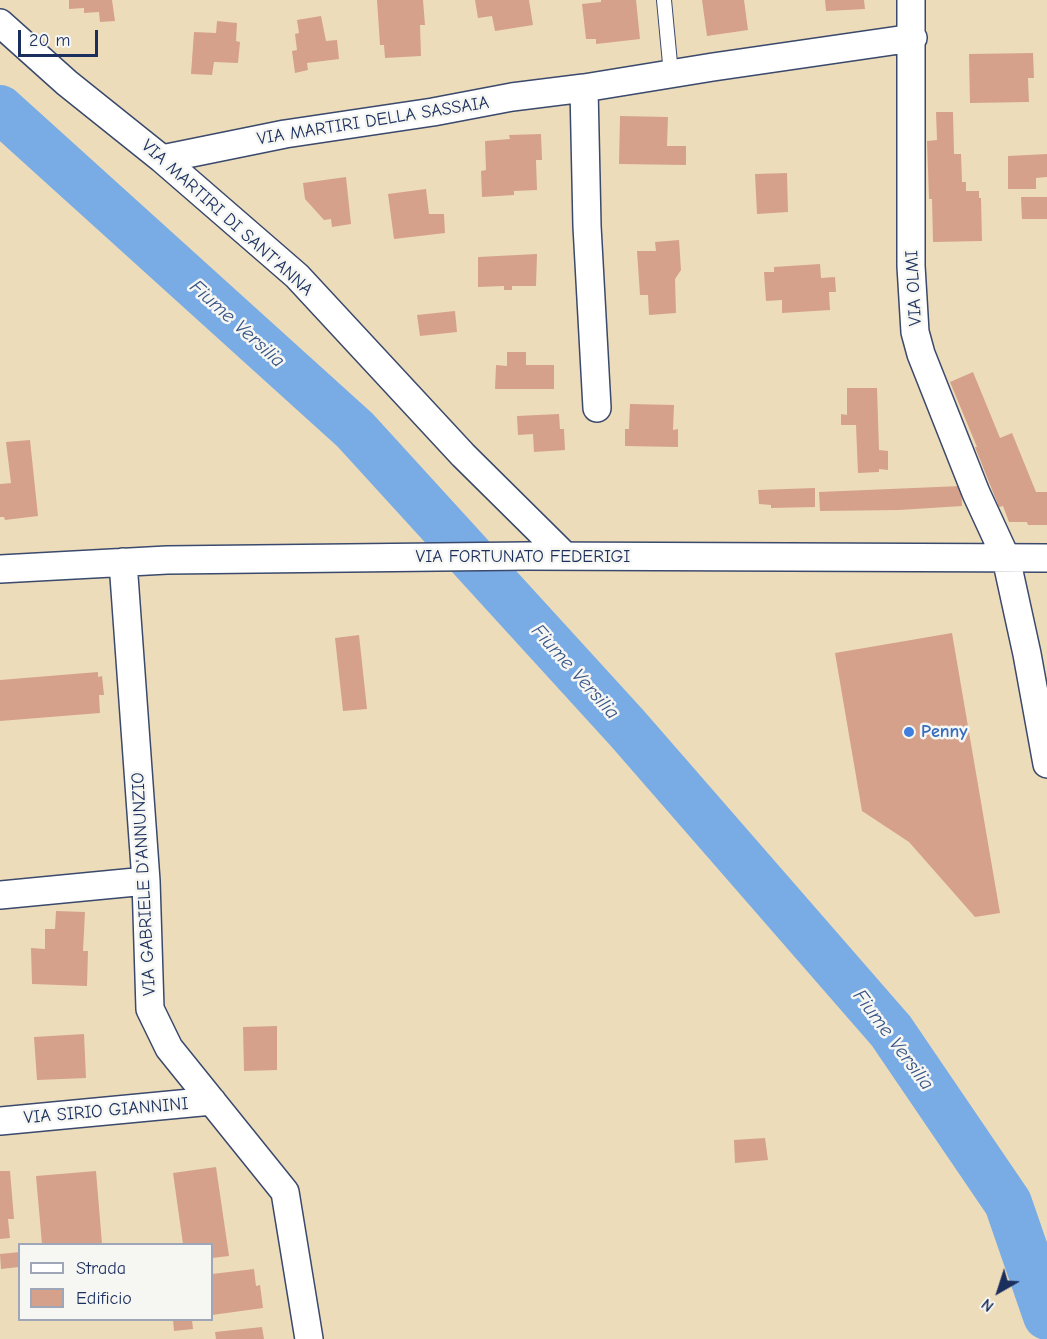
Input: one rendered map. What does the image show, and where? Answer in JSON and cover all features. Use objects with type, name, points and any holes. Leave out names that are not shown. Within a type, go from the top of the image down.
[{"type":"street","name":"VIA OLMI","points":[[911,0],[913,38],[911,255],[915,332],[921,354],[971,482],[1006,558],[1027,654],[1047,764]]},
{"type":"street","name":"VIA MARTIRI DI SANT'ANNA","points":[[0,23],[297,276],[463,455],[565,556]]},
{"type":"street","name":"VIA MARTIRI DELLA SASSAIA","points":[[162,159],[285,134],[913,38]]},
{"type":"street","points":[[584,88],[587,226],[597,408]]},
{"type":"street","name":"VIA FORTUNATO FEDERIGI","points":[[0,569],[123,562],[528,556],[1047,558]]},
{"type":"street","name":"VIA GABRIELE D'ANNUNZIO","points":[[123,562],[146,881],[150,1009],[169,1048],[285,1192],[309,1339]]},
{"type":"street","points":[[0,895],[146,881]]},
{"type":"street","name":"VIA SIRIO GIANNINI","points":[[0,1122],[212,1101]]},
{"type":"lane","points":[[664,0],[671,74]]},
{"type":"building","points":[[69,0],[112,0],[115,21],[100,22],[99,12],[84,13],[84,8],[69,9]]},
{"type":"building","points":[[377,0],[423,0],[425,25],[420,25],[421,56],[385,58],[384,45],[380,45]]},
{"type":"building","points":[[475,0],[529,0],[533,25],[495,31],[492,16],[478,18]]},
{"type":"building","points":[[601,0],[636,0],[640,39],[596,44],[596,39],[586,39],[582,4],[601,2]]},
{"type":"building","points":[[702,0],[744,0],[748,30],[707,36]]},
{"type":"building","points":[[825,0],[864,0],[865,9],[826,11]]},
{"type":"building","points":[[321,16],[326,41],[337,40],[339,59],[307,63],[308,70],[295,73],[292,51],[297,50],[295,34],[299,33],[297,20]]},
{"type":"building","points":[[217,21],[237,23],[236,41],[240,42],[238,63],[214,62],[212,75],[191,74],[194,32],[216,33]]},
{"type":"building","points":[[1033,53],[1034,78],[1028,78],[1029,102],[970,103],[969,54]]},
{"type":"building","points":[[936,112],[953,112],[954,154],[961,154],[962,182],[966,182],[966,191],[979,191],[979,198],[981,198],[982,241],[933,242],[927,141],[937,140]]},
{"type":"building","points":[[620,116],[668,117],[667,146],[686,146],[686,165],[619,164]]},
{"type":"building","points":[[541,134],[542,160],[536,160],[537,190],[514,191],[514,195],[482,197],[481,171],[486,170],[485,141],[510,139],[509,135]]},
{"type":"building","points":[[1047,154],[1047,177],[1036,178],[1036,189],[1008,189],[1008,156]]},
{"type":"building","points":[[787,173],[788,212],[757,214],[755,174]]},
{"type":"building","points":[[346,177],[351,224],[332,227],[331,219],[324,220],[305,199],[303,183]]},
{"type":"building","points":[[426,189],[429,214],[444,214],[445,233],[394,239],[388,194]]},
{"type":"building","points":[[1021,197],[1047,197],[1047,219],[1022,219]]},
{"type":"building","points":[[679,240],[681,270],[675,279],[676,313],[649,315],[648,295],[640,295],[637,251],[656,251],[655,242]]},
{"type":"building","points":[[537,254],[536,286],[512,286],[512,290],[504,290],[504,286],[478,287],[478,257]]},
{"type":"building","points":[[820,264],[821,278],[835,277],[836,292],[829,292],[830,310],[782,313],[782,300],[766,301],[764,272],[774,272],[774,267]]},
{"type":"building","points":[[455,311],[457,332],[420,336],[417,315]]},
{"type":"building","points":[[507,352],[526,352],[526,365],[554,365],[554,389],[495,389],[496,365],[507,366]]},
{"type":"building","points":[[973,372],[1000,438],[1012,433],[1036,492],[1047,492],[1047,525],[1009,522],[1003,506],[999,507],[950,382]]},
{"type":"building","points":[[847,388],[877,388],[879,450],[888,451],[888,470],[879,469],[879,472],[858,473],[856,425],[841,425],[841,414],[847,415]]},
{"type":"building","points":[[630,404],[674,405],[673,430],[678,429],[678,447],[625,446],[625,429],[629,429]]},
{"type":"building","points":[[559,414],[560,429],[564,429],[565,450],[534,452],[533,434],[518,435],[517,416]]},
{"type":"building","points":[[30,440],[38,516],[5,520],[4,517],[0,517],[0,484],[11,483],[6,442]]},
{"type":"building","points":[[961,486],[962,506],[820,511],[819,492]]},
{"type":"building","points":[[815,488],[815,507],[771,508],[771,505],[759,504],[758,490]]},
{"type":"building","name":"Penny","points":[[952,633],[1000,913],[975,917],[909,842],[862,811],[835,653]]},
{"type":"building","points":[[359,635],[367,709],[343,711],[335,638]]},
{"type":"building","points":[[98,672],[98,677],[102,676],[104,695],[99,695],[100,713],[0,721],[0,680]]},
{"type":"building","points":[[56,911],[85,912],[83,951],[88,951],[87,986],[32,984],[31,948],[45,949],[45,929],[55,929]]},
{"type":"building","points":[[277,1026],[277,1070],[244,1071],[243,1027]]},
{"type":"building","points":[[84,1034],[86,1078],[37,1080],[34,1037]]},
{"type":"building","points":[[765,1138],[768,1160],[735,1163],[734,1140]]},
{"type":"building","points":[[216,1167],[229,1256],[213,1258],[213,1243],[183,1243],[173,1173]]},
{"type":"building","points":[[0,1171],[10,1171],[14,1219],[8,1219],[10,1238],[0,1239]]},
{"type":"building","points":[[96,1171],[102,1243],[42,1243],[36,1176]]},
{"type":"building","points":[[18,1252],[18,1267],[1,1269],[0,1254]]},
{"type":"building","points":[[254,1269],[256,1286],[260,1285],[263,1308],[213,1315],[213,1274]]},
{"type":"building","points":[[173,1321],[192,1321],[193,1329],[174,1331]]},
{"type":"building","points":[[262,1327],[264,1339],[216,1339],[215,1332]]},
{"type":"waterway","name":"Fiume Versilia","points":[[0,109],[355,430],[627,728],[891,1031],[1008,1203],[1047,1316]]},
{"type":"place","name":"Penny","points":[[909,732]]}]
